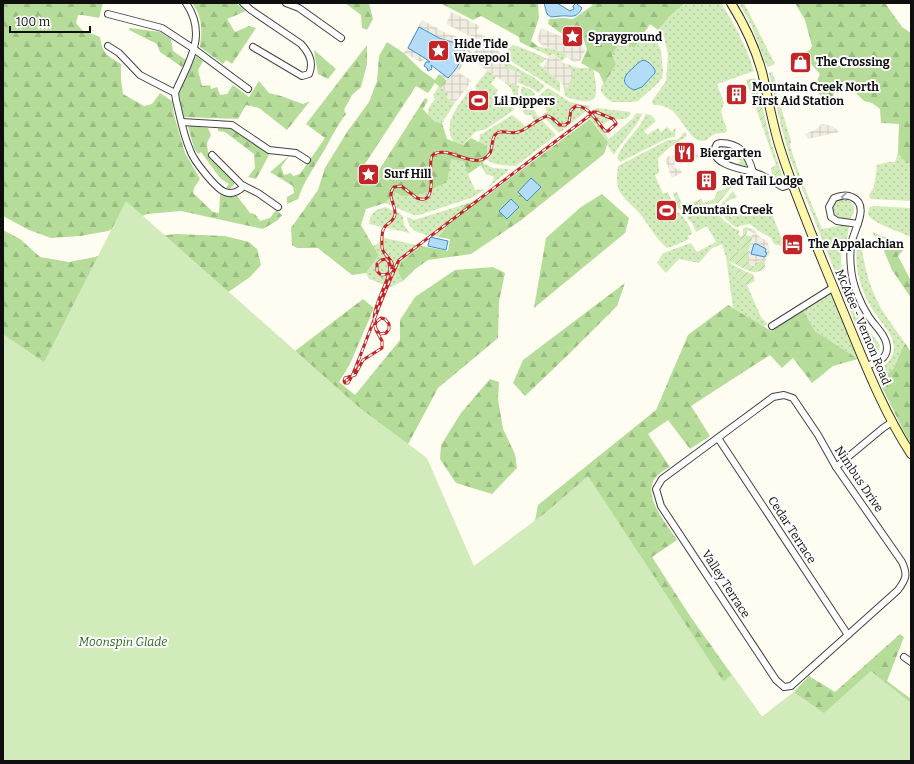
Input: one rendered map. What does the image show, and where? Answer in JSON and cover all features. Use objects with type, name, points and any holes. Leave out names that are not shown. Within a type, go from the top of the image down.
[{"type":"main road","name":"McAfee - Vernon Road","points":[[731,3],[747,32],[756,54],[762,72],[780,147],[834,287],[866,366],[892,422],[911,454]]},
{"type":"street","points":[[186,3],[192,12],[195,21],[196,35],[194,49],[175,93],[189,150],[198,166],[223,192],[235,193],[244,186]]},
{"type":"street","points":[[243,3],[301,44],[311,59],[309,74],[302,76],[253,46]]},
{"type":"street","points":[[286,3],[299,8],[341,38]]},
{"type":"street","points":[[108,14],[162,28],[194,49],[248,89]]},
{"type":"street","points":[[108,46],[119,53],[140,75],[175,93]]},
{"type":"street","points":[[182,122],[232,125],[269,150],[296,153],[307,160]]},
{"type":"street","points":[[753,172],[748,157],[740,149],[725,143],[717,144],[714,153],[718,159],[729,165],[761,175],[783,187],[793,184]]},
{"type":"street","points":[[212,155],[244,186],[258,193],[278,207]]},
{"type":"street","points":[[858,224],[837,221],[831,217],[829,207],[834,198],[847,195],[856,199],[861,208],[858,224],[851,247],[850,261],[852,276],[865,310],[885,339],[887,346],[886,354],[881,360],[866,366]]},
{"type":"street","points":[[772,326],[834,287]]},
{"type":"street","name":"Nimbus Drive","points":[[656,489],[662,479],[774,397],[784,395],[793,398],[818,435],[836,467],[902,562],[906,572],[905,581],[898,590],[791,686],[784,687]]},
{"type":"street","points":[[836,467],[882,428],[892,422]]},
{"type":"street","name":"Cedar Terrace","points":[[718,438],[848,635]]},
{"type":"street","name":"Valley Terrace","points":[[656,489],[661,506],[776,680],[784,687]]},
{"type":"street","points":[[904,657],[911,662]]},
{"type":"green space","points":[[3,3],[103,3],[99,18],[78,15],[76,23],[82,30],[100,37],[106,54],[121,64],[123,94],[144,106],[152,104],[160,93],[172,101],[174,115],[185,153],[200,179],[194,188],[193,193],[213,212],[219,213],[220,195],[231,197],[237,196],[250,213],[255,214],[260,221],[270,218],[276,210],[282,215],[278,220],[263,229],[181,211],[147,214],[108,231],[80,236],[51,238],[29,230],[3,216]]},
{"type":"green space","points":[[192,3],[236,3],[246,11],[227,19],[235,32],[249,26],[256,28],[232,64],[226,60],[223,64],[200,47],[201,24],[196,8]]},
{"type":"green space","points":[[345,3],[369,3],[373,19],[367,30],[362,28],[361,15]]},
{"type":"green space","points":[[440,3],[538,3],[539,18],[531,41],[539,47],[532,48],[520,42],[519,37],[481,16],[473,20]]},
{"type":"green space","points":[[586,3],[685,3],[670,16],[658,30],[650,24],[634,48],[623,38],[612,55],[616,64],[604,84],[599,73],[581,63],[587,49],[581,32],[573,29],[564,35],[548,24],[549,19],[573,19],[593,5]]},
{"type":"green space","points":[[685,3],[721,3],[740,36],[754,71],[717,84],[724,103],[721,112],[727,130],[725,133],[714,134],[704,141],[696,139],[690,134],[670,109],[663,106],[653,105],[652,101],[666,81],[668,55],[664,37],[658,30],[670,16]]},
{"type":"green space","points":[[739,3],[744,3],[775,64],[767,67],[752,27]]},
{"type":"green space","points":[[795,3],[885,3],[902,27],[911,33],[911,163],[906,163],[898,153],[899,124],[881,123],[880,109],[872,103],[864,101],[854,91],[834,92],[832,101],[823,100],[817,88],[817,81],[820,74],[802,54],[810,50],[812,46],[805,20]]},
{"type":"green space","points":[[130,28],[160,32],[171,39],[173,51],[186,60],[182,67],[160,52],[157,44],[129,30]]},
{"type":"green space","points":[[645,32],[655,39],[661,50],[663,72],[662,78],[638,101],[612,102],[606,98],[601,91],[601,87],[616,64],[612,55],[623,38],[634,47]]},
{"type":"green space","points":[[387,42],[404,53],[421,70],[435,80],[439,74],[447,81],[441,88],[435,83],[428,93],[416,86],[361,170],[374,178],[425,98],[428,100],[423,109],[433,120],[442,123],[447,139],[463,145],[471,138],[487,146],[487,157],[483,163],[486,174],[481,165],[468,174],[464,162],[451,159],[447,182],[422,194],[402,196],[395,192],[385,203],[366,209],[361,225],[379,255],[366,273],[352,275],[318,248],[297,248],[292,245],[291,228],[318,190],[325,168],[347,132],[369,102],[377,81],[379,56]]},
{"type":"green space","points":[[367,45],[367,64],[361,87],[352,95],[344,110],[346,114],[303,186],[298,199],[287,204],[287,197],[294,193],[293,186],[270,172],[290,155],[281,167],[284,175],[291,173],[293,176],[300,174],[325,138],[306,124]]},
{"type":"green space","points":[[512,45],[547,59],[539,64],[560,82],[560,92],[503,56]]},
{"type":"green space","points":[[532,48],[549,48],[565,53],[566,57],[562,61],[553,54],[549,56]]},
{"type":"green space","points":[[314,50],[336,69],[328,79],[318,74]]},
{"type":"green space","points":[[196,56],[203,61],[198,70],[202,86],[210,85],[211,89],[217,87],[220,95],[227,94],[233,85],[249,97],[259,81],[269,93],[303,104],[310,101],[287,130],[259,108],[246,105],[238,119],[184,117],[179,94]]},
{"type":"green space","points":[[499,58],[533,77],[545,86],[538,93],[533,89],[517,82],[521,74],[507,68],[498,60]]},
{"type":"green space","points":[[568,64],[583,68],[593,68],[596,90],[593,99],[583,101],[565,96],[563,85],[567,87],[571,69],[566,65]]},
{"type":"green space","points":[[488,70],[496,77],[491,84],[498,90],[496,93],[514,110],[486,129],[475,132],[463,145],[456,143],[450,134],[450,122],[454,112],[468,92],[472,89],[474,93],[470,97],[469,103],[475,111],[485,107],[488,100],[477,92],[475,86]]},
{"type":"green space","points":[[772,72],[776,83],[774,84],[791,141],[790,146],[801,179],[822,229],[844,225],[847,225],[849,228],[847,239],[842,248],[841,257],[843,276],[852,304],[865,326],[880,345],[876,353],[870,354],[865,348],[790,158],[769,73]]},
{"type":"green space","points":[[755,78],[771,142],[783,178],[781,181],[776,180],[771,176],[771,168],[776,165],[746,80]]},
{"type":"green space","points":[[505,82],[519,86],[516,104],[512,90]]},
{"type":"green space","points":[[439,86],[449,94],[447,97],[455,103],[442,123],[428,117],[429,107],[435,99],[433,95]]},
{"type":"green space","points":[[522,86],[533,91],[535,95],[518,107]]},
{"type":"green space","points":[[548,88],[570,102],[589,106],[590,108],[559,133],[542,115],[547,112],[545,107],[550,104],[545,96],[540,98],[539,96]]},
{"type":"green space","points":[[530,103],[537,115],[556,135],[516,166],[496,164],[486,159],[487,147],[479,143],[480,135],[512,115],[526,127],[534,120],[531,115],[525,115],[521,108]]},
{"type":"green space","points":[[596,108],[630,112],[631,114],[626,119],[610,120],[600,127],[609,139],[633,118],[636,113],[642,114],[636,125],[614,155],[607,145],[608,142],[588,115]]},
{"type":"green space","points":[[646,114],[651,115],[656,121],[644,131],[647,135],[658,128],[661,132],[667,127],[672,132],[676,127],[675,137],[668,138],[620,162],[617,158],[620,152]]},
{"type":"green space","points":[[590,119],[608,142],[604,154],[520,221],[471,254],[428,260],[414,270],[403,281],[398,272],[401,262],[421,246],[448,251],[450,239],[438,237],[466,204],[484,198]]},
{"type":"green space","points":[[188,126],[208,128],[211,135],[207,143],[208,153],[235,183],[230,189],[226,188],[229,184],[220,178],[201,152],[198,154],[194,148]]},
{"type":"green space","points":[[218,127],[232,128],[270,153],[256,179],[248,177],[255,168],[254,154],[225,132],[218,131]]},
{"type":"green space","points":[[685,132],[687,136],[669,148],[658,158],[659,173],[655,175],[663,194],[668,192],[675,211],[682,214],[692,234],[688,236],[689,239],[667,248],[640,214],[621,194],[617,181],[618,166],[668,140],[677,140]]},
{"type":"green space","points":[[727,145],[728,147],[724,150],[733,154],[737,151],[740,152],[747,162],[746,166],[738,165],[737,164],[741,161],[726,154],[722,157],[719,155],[717,148]]},
{"type":"green space","points":[[898,153],[906,163],[911,163],[911,201],[871,199],[869,195],[874,187],[877,165],[895,162]]},
{"type":"green space","points":[[451,159],[464,162],[475,190],[485,189],[474,197],[419,215],[414,215],[385,203],[395,192]]},
{"type":"green space","points":[[483,163],[493,168],[508,169],[508,171],[489,187],[494,177],[486,174]]},
{"type":"green space","points":[[732,183],[732,187],[717,204],[707,204],[683,210],[678,208],[673,193],[677,192],[683,206],[701,199],[703,203],[714,199],[717,192],[728,187],[727,185]]},
{"type":"green space","points":[[733,191],[737,197],[725,202],[731,217],[761,205],[770,209],[783,242],[781,246],[774,244],[771,238],[749,224],[735,227],[725,218],[720,210],[720,206]]},
{"type":"green space","points":[[602,194],[629,218],[625,233],[534,308],[546,238],[581,207]]},
{"type":"green space","points":[[843,199],[851,202],[854,210],[851,218],[843,221],[835,218],[832,210],[835,202]]},
{"type":"green space","name":"Moonspin Glade","points":[[126,201],[360,408],[427,458],[474,566],[545,513],[588,476],[723,681],[732,675],[762,717],[794,692],[824,713],[871,671],[911,703],[911,761],[3,761],[3,334],[44,362]]},
{"type":"green space","points":[[466,204],[438,237],[418,232],[408,223],[407,217],[414,220]]},
{"type":"green space","points":[[385,207],[401,214],[404,225],[410,233],[369,224],[374,212]]},
{"type":"green space","points":[[870,207],[911,208],[911,237],[882,225],[872,219],[868,212]]},
{"type":"green space","points":[[704,208],[717,211],[723,220],[735,229],[736,238],[743,241],[740,252],[729,251],[730,267],[747,285],[761,317],[768,324],[763,327],[733,308],[726,257],[722,244],[711,249],[699,263],[679,259],[666,273],[657,263],[663,253],[691,243],[697,252],[716,242],[707,226],[696,232],[692,223],[687,218],[690,212]]},
{"type":"green space","points":[[746,227],[756,232],[755,234],[748,230],[746,235],[753,237],[748,253],[755,266],[755,263],[765,260],[765,267],[757,272],[753,272],[731,262],[731,264],[753,274],[755,281],[747,285],[730,267],[729,251],[740,252],[743,241],[736,238],[735,229],[739,230],[739,235],[741,236],[743,235],[743,229]]},
{"type":"green space","points":[[3,230],[20,239],[40,257],[69,262],[95,257],[139,238],[176,234],[225,236],[249,242],[257,249],[261,265],[250,277],[208,306],[3,402]]},
{"type":"green space","points":[[872,232],[894,240],[884,251]]},
{"type":"green space","points":[[380,237],[421,246],[401,262],[398,272],[403,281],[391,287],[369,279],[366,273],[379,255],[373,246],[380,242]]},
{"type":"green space","points":[[894,240],[906,247],[898,256],[911,281],[911,298],[892,270],[884,251]]},
{"type":"green space","points":[[858,241],[860,242],[872,290],[885,314],[905,343],[893,369],[879,381],[877,377],[878,373],[891,359],[893,354],[893,342],[863,290],[857,270],[856,251]]},
{"type":"green space","points":[[493,267],[505,273],[499,301],[498,338],[438,388],[405,450],[278,364],[363,299],[374,308],[350,364],[339,382],[355,395],[400,340],[400,320],[415,297],[455,270]]},
{"type":"green space","points":[[625,283],[617,306],[525,396],[513,383],[523,360]]},
{"type":"green space","points":[[828,294],[831,294],[858,359],[815,331],[803,310]]},
{"type":"green space","points":[[728,305],[771,331],[803,310],[815,331],[858,359],[833,366],[812,383],[793,358],[782,368],[770,355],[691,406],[710,436],[690,449],[668,420],[648,434],[670,467],[660,473],[653,481],[651,490],[656,507],[677,540],[652,557],[690,616],[762,717],[794,692],[809,676],[835,692],[900,634],[904,637],[887,681],[911,699],[911,761],[383,761],[517,615],[538,505],[656,410],[688,335]]},
{"type":"green space","points":[[905,343],[911,352],[911,444],[879,381],[893,369]]},
{"type":"green space","points":[[490,379],[499,382],[498,399],[503,429],[515,454],[517,468],[492,494],[456,483],[440,459],[441,445],[461,413]]},
{"type":"shaded area","points":[[451,12],[480,26],[476,32],[499,44],[500,47],[498,51],[503,56],[498,60],[507,68],[522,74],[516,85],[505,82],[496,77],[469,57],[458,72],[472,81],[471,83],[468,83],[469,85],[455,103],[447,97],[449,94],[441,88],[447,81],[439,74],[439,70],[448,78],[461,60],[465,46],[439,38],[419,27],[423,57],[425,58],[421,62],[404,53],[422,20],[446,33],[471,42],[470,52],[474,53],[476,49],[482,50],[482,42],[446,24]]},
{"type":"shaded area","points":[[541,28],[562,37],[573,31],[576,33],[576,40],[570,43],[576,43],[585,49],[580,61],[574,62],[566,57],[565,53],[543,46],[537,40]]},
{"type":"shaded area","points":[[552,54],[572,69],[573,77],[567,88],[543,67],[549,56]]},
{"type":"shaded area","points":[[822,124],[832,126],[839,132],[808,139],[805,134],[815,130]]},
{"type":"shaded area","points":[[688,143],[693,145],[699,157],[681,164],[679,162],[675,162],[674,167],[677,169],[680,168],[682,173],[672,178],[666,163],[666,158],[673,156],[677,148],[682,148],[684,144]]},
{"type":"shaded area","points":[[753,232],[768,242],[770,253],[766,260],[755,263],[755,266],[751,266],[748,262],[748,253],[753,238],[751,237]]},
{"type":"water","points":[[544,3],[557,3],[570,11],[574,9],[573,6],[576,3],[582,8],[575,16],[551,17],[547,14]]},
{"type":"water","name":"Hide Tide Wavepool","points":[[419,27],[439,38],[465,46],[459,64],[448,78],[431,65],[432,69],[428,71],[424,66],[426,62],[430,62],[408,48]]},
{"type":"water","points":[[644,60],[652,65],[655,73],[642,87],[634,90],[625,83],[625,77],[638,63]]},
{"type":"water","points":[[531,178],[541,187],[527,201],[518,192]]},
{"type":"water","points":[[511,199],[519,207],[507,219],[499,211]]},
{"type":"water","points":[[430,237],[448,241],[446,250],[428,246]]},
{"type":"water","points":[[754,244],[766,249],[765,252],[767,253],[765,257],[751,254]]},
{"type":"railway","points":[[589,116],[399,260],[380,303],[375,318],[369,333],[364,347],[358,362],[352,376],[348,383],[345,383],[345,378],[355,375],[363,360],[382,348],[382,341],[375,326],[376,322],[381,318],[385,319],[389,324],[389,329],[386,333],[380,334],[375,326],[374,316],[389,273],[389,265],[386,259],[381,260],[377,264],[377,271],[381,275],[386,274],[388,273],[390,272],[392,268],[391,261],[382,249],[382,232],[395,216],[395,210],[391,197],[394,187],[401,186],[417,198],[424,199],[428,197],[430,192],[431,159],[434,154],[440,152],[448,153],[471,160],[485,158],[490,153],[492,142],[497,133],[515,133],[526,129],[540,119],[548,116],[560,125],[565,125],[569,122],[571,110],[576,106],[589,112],[605,131],[608,131],[616,124],[613,119],[593,112]]},
{"type":"place","name":"Sprayground","points":[[572,37]]},
{"type":"place","name":"Hide Tide Wavepool","points":[[438,51]]},
{"type":"place","name":"The Crossing","points":[[800,62]]},
{"type":"place","name":"Mountain Creek North First Aid Station","points":[[736,94]]},
{"type":"place","name":"Lil Dippers","points":[[478,101]]},
{"type":"place","name":"Biergarten","points":[[685,153]]},
{"type":"place","name":"Surf Hill","points":[[368,174]]},
{"type":"place","name":"Red Tail Lodge","points":[[706,181]]},
{"type":"place","name":"Mountain Creek","points":[[666,210]]},
{"type":"place","name":"The Appalachian","points":[[792,244]]}]
